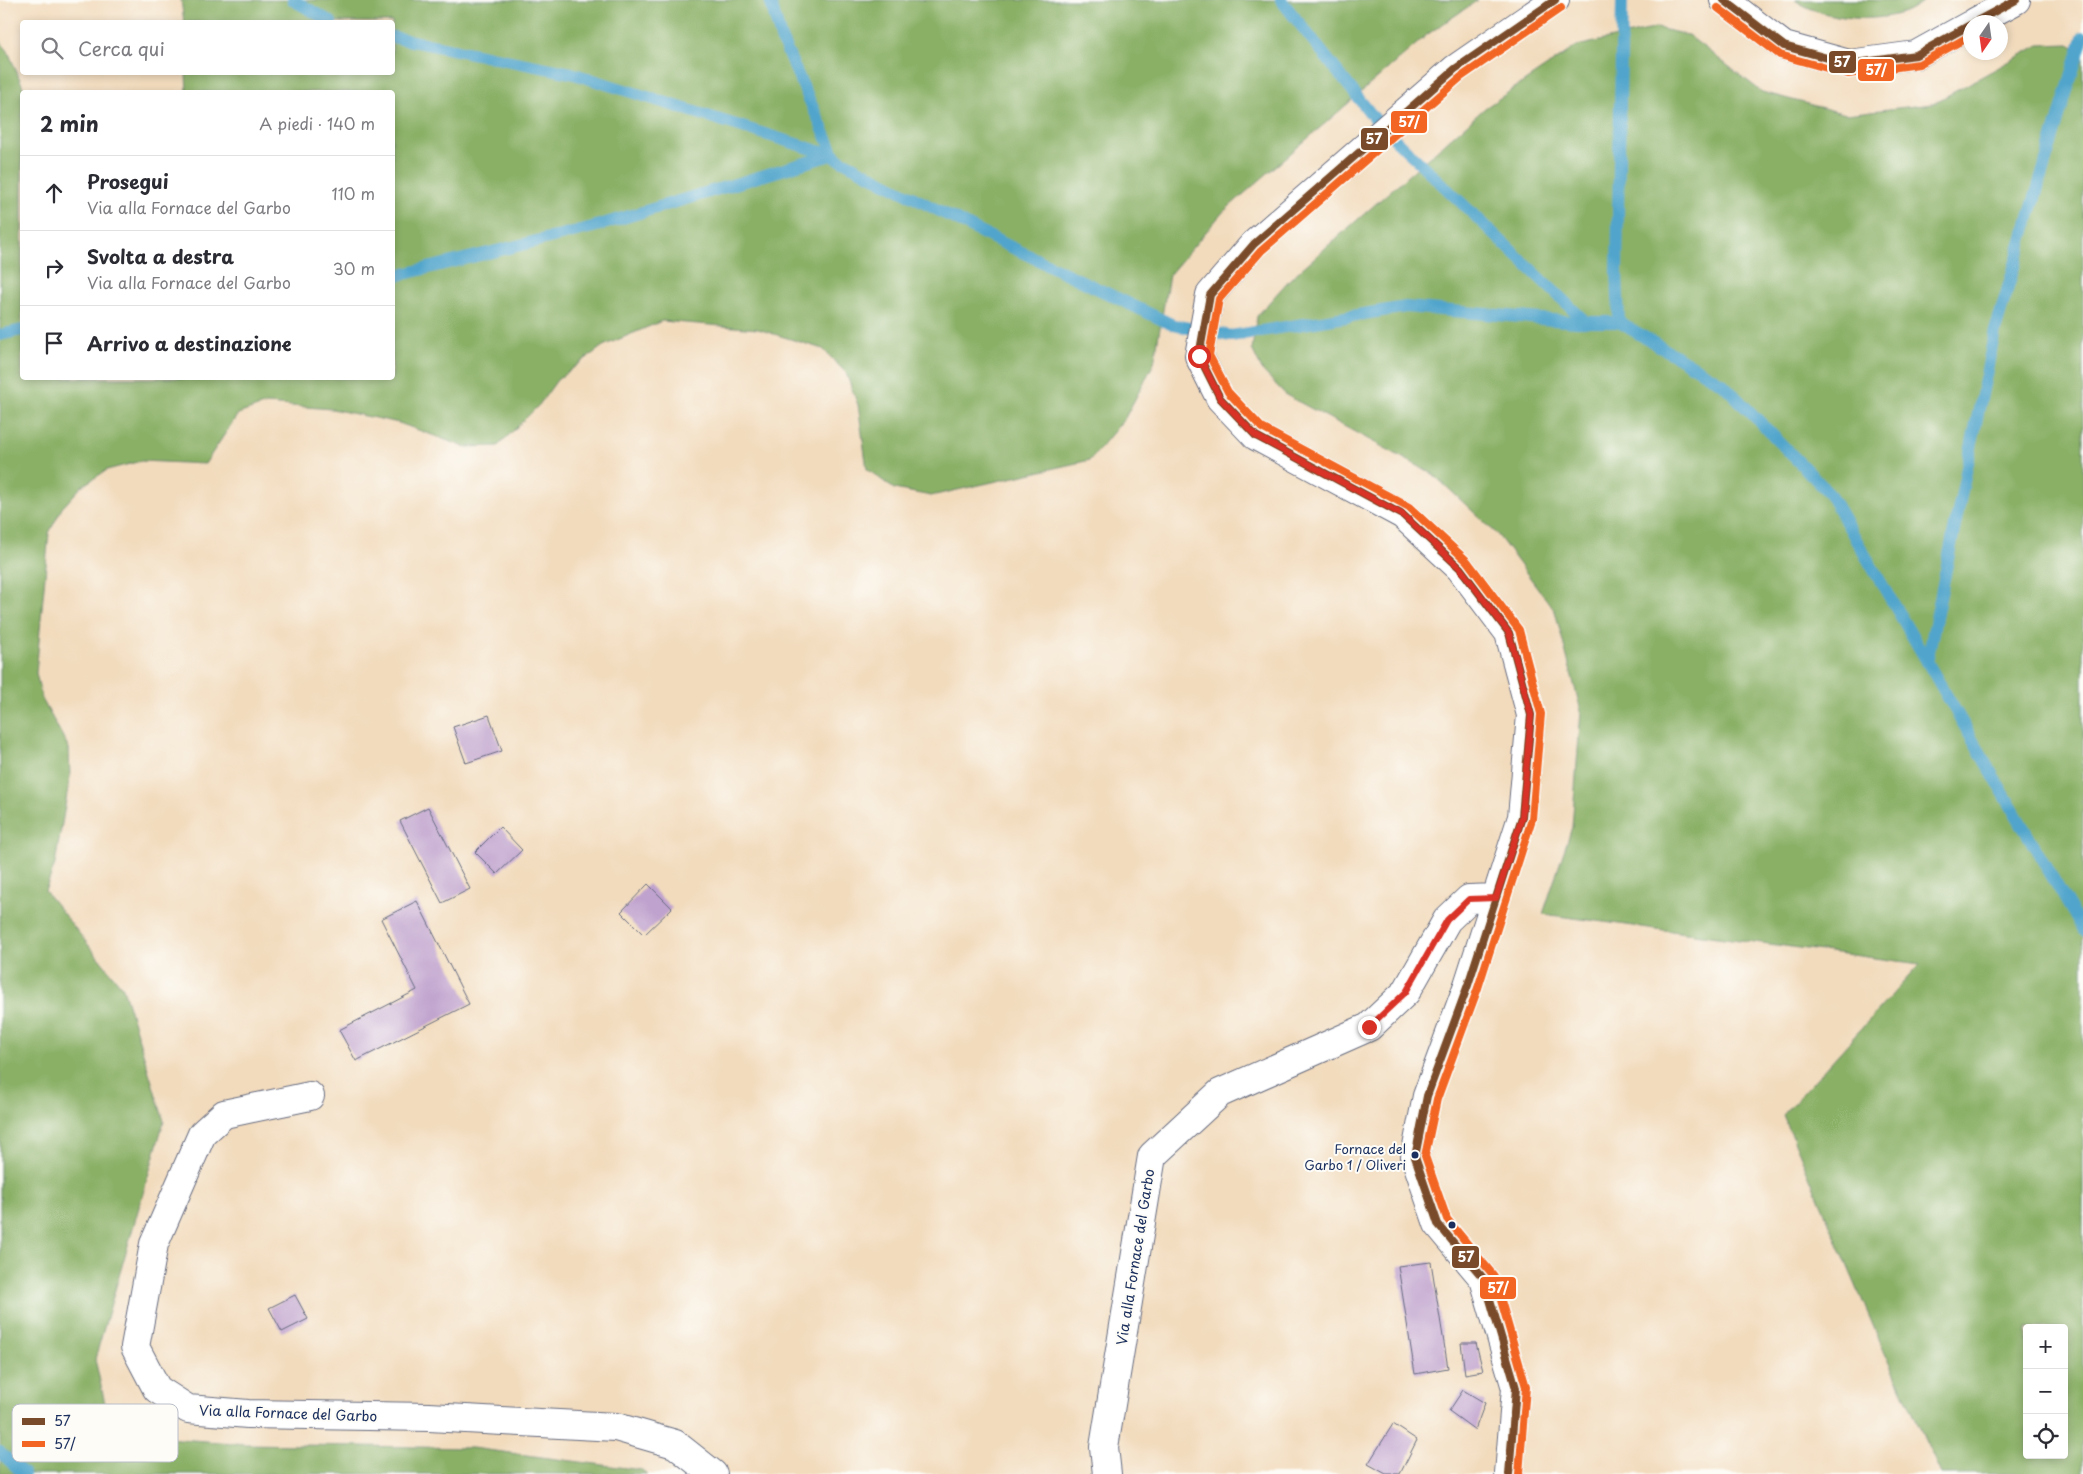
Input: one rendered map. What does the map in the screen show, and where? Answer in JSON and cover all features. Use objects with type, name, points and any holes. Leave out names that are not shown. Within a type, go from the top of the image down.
[{"type":"street","points":[[1509,1474],[1516,1388],[1484,1279],[1438,1224],[1415,1157],[1428,1096],[1468,985],[1522,817],[1531,715],[1509,633],[1460,568],[1403,515],[1256,436],[1220,398],[1199,356],[1210,295],[1254,244],[1455,69],[1556,0]]},
{"type":"street","points":[[1724,0],[1784,46],[1849,64],[1916,55],[1963,29]]},
{"type":"street","points":[[1988,15],[2016,0]]},
{"type":"street","name":"Via alla Fornace del Garbo","points":[[1107,1474],[1104,1447],[1152,1156],[1220,1093],[1369,1027],[1406,992],[1447,920],[1469,899],[1496,898]]},
{"type":"street","name":"Via alla Fornace del Garbo","points":[[310,1096],[224,1114],[202,1134],[154,1244],[134,1348],[157,1389],[188,1409],[196,1410],[248,1414],[430,1417],[616,1427],[675,1444],[713,1474]]},
{"type":"green space","points":[[181,0],[1478,0],[1428,34],[1223,212],[1169,275],[1154,363],[1125,418],[1090,460],[931,496],[894,489],[867,469],[858,405],[846,373],[823,349],[758,329],[662,321],[603,346],[557,380],[539,405],[498,446],[465,447],[399,423],[332,409],[266,404],[238,414],[205,464],[141,461],[107,470],[82,486],[62,508],[49,533],[36,673],[42,699],[69,748],[70,777],[55,864],[45,891],[123,988],[164,1121],[95,1359],[105,1404],[12,1404],[12,1462],[178,1462],[178,1439],[246,1444],[472,1448],[642,1470],[647,1474],[0,1474],[0,41],[8,51],[24,90],[20,90],[20,380],[395,380],[395,90],[187,90],[186,75],[395,75],[395,20],[184,20]]},
{"type":"green space","points":[[1795,0],[1926,0],[1902,13],[1876,18],[1861,18],[1832,15],[1818,11]]},
{"type":"green space","points":[[1657,28],[1688,35],[1762,92],[1846,114],[1932,104],[2039,45],[2069,44],[2083,52],[2083,1474],[1941,1474],[1878,1337],[1783,1115],[1920,964],[1543,914],[1572,827],[1581,711],[1555,611],[1497,534],[1433,474],[1286,395],[1262,370],[1252,349],[1257,316],[1290,279],[1485,108],[1577,46]]},
{"type":"building","points":[[489,715],[502,751],[466,763],[453,727]]},
{"type":"building","points":[[428,807],[470,889],[442,903],[400,821]]},
{"type":"building","points":[[500,827],[522,850],[497,874],[475,852]]},
{"type":"building","points":[[648,884],[672,908],[644,935],[621,912]]},
{"type":"building","points":[[417,901],[469,1004],[356,1061],[339,1030],[417,990],[381,919]]},
{"type":"building","points":[[1431,1262],[1448,1368],[1415,1374],[1398,1266]]},
{"type":"building","points":[[295,1295],[308,1319],[282,1332],[269,1308]]},
{"type":"building","points":[[1461,1343],[1476,1343],[1483,1371],[1465,1374]]},
{"type":"building","points":[[1463,1390],[1485,1403],[1475,1430],[1449,1411]]},
{"type":"building","points":[[1393,1424],[1417,1440],[1400,1474],[1386,1474],[1368,1464]]},
{"type":"waterway","points":[[293,0],[328,20]]},
{"type":"waterway","points":[[770,0],[781,38],[835,156]]},
{"type":"waterway","points":[[1281,0],[1378,123],[1586,322]]},
{"type":"waterway","points":[[1619,322],[1617,271],[1622,0]]},
{"type":"waterway","points":[[1927,662],[1995,331],[2083,37]]},
{"type":"waterway","points":[[395,38],[571,73],[831,155],[980,232],[1173,325],[1231,336],[1406,307],[1576,322],[1619,322],[1723,384],[1829,493],[2083,930]]},
{"type":"waterway","points":[[395,276],[593,227],[831,155]]},
{"type":"waterway","points":[[0,335],[20,330]]},
{"type":"waterway","points":[[0,1452],[24,1474]]},
{"type":"transit line","name":"57","points":[[1509,1474],[1516,1388],[1484,1279],[1438,1224],[1415,1157],[1427,1096],[1468,985],[1522,817],[1531,715],[1509,633],[1460,568],[1403,515],[1256,436],[1220,398],[1199,356],[1210,295],[1254,244],[1455,69],[1555,0]]},
{"type":"transit line","name":"57","points":[[1724,0],[1784,46],[1849,64],[1916,55],[1963,29]]},
{"type":"transit line","name":"57","points":[[1988,15],[2016,0]]},
{"type":"transit line","name":"57/","points":[[1519,1474],[1526,1387],[1494,1276],[1447,1219],[1425,1156],[1437,1099],[1478,988],[1532,819],[1541,714],[1519,630],[1467,561],[1409,507],[1262,428],[1228,392],[1209,355],[1219,299],[1261,251],[1461,77],[1561,8]]},
{"type":"transit line","name":"57/","points":[[1718,8],[1780,55],[1848,74],[1919,64],[1963,40]]},
{"type":"place","name":"Fornace del Garbo 1 / Oliveri","points":[[1415,1155]]},
{"type":"route","points":[[1199,356],[1220,398],[1256,436],[1403,515],[1460,568],[1509,633],[1531,715],[1522,817],[1496,898],[1469,899],[1447,920],[1406,992],[1369,1027]]}]
